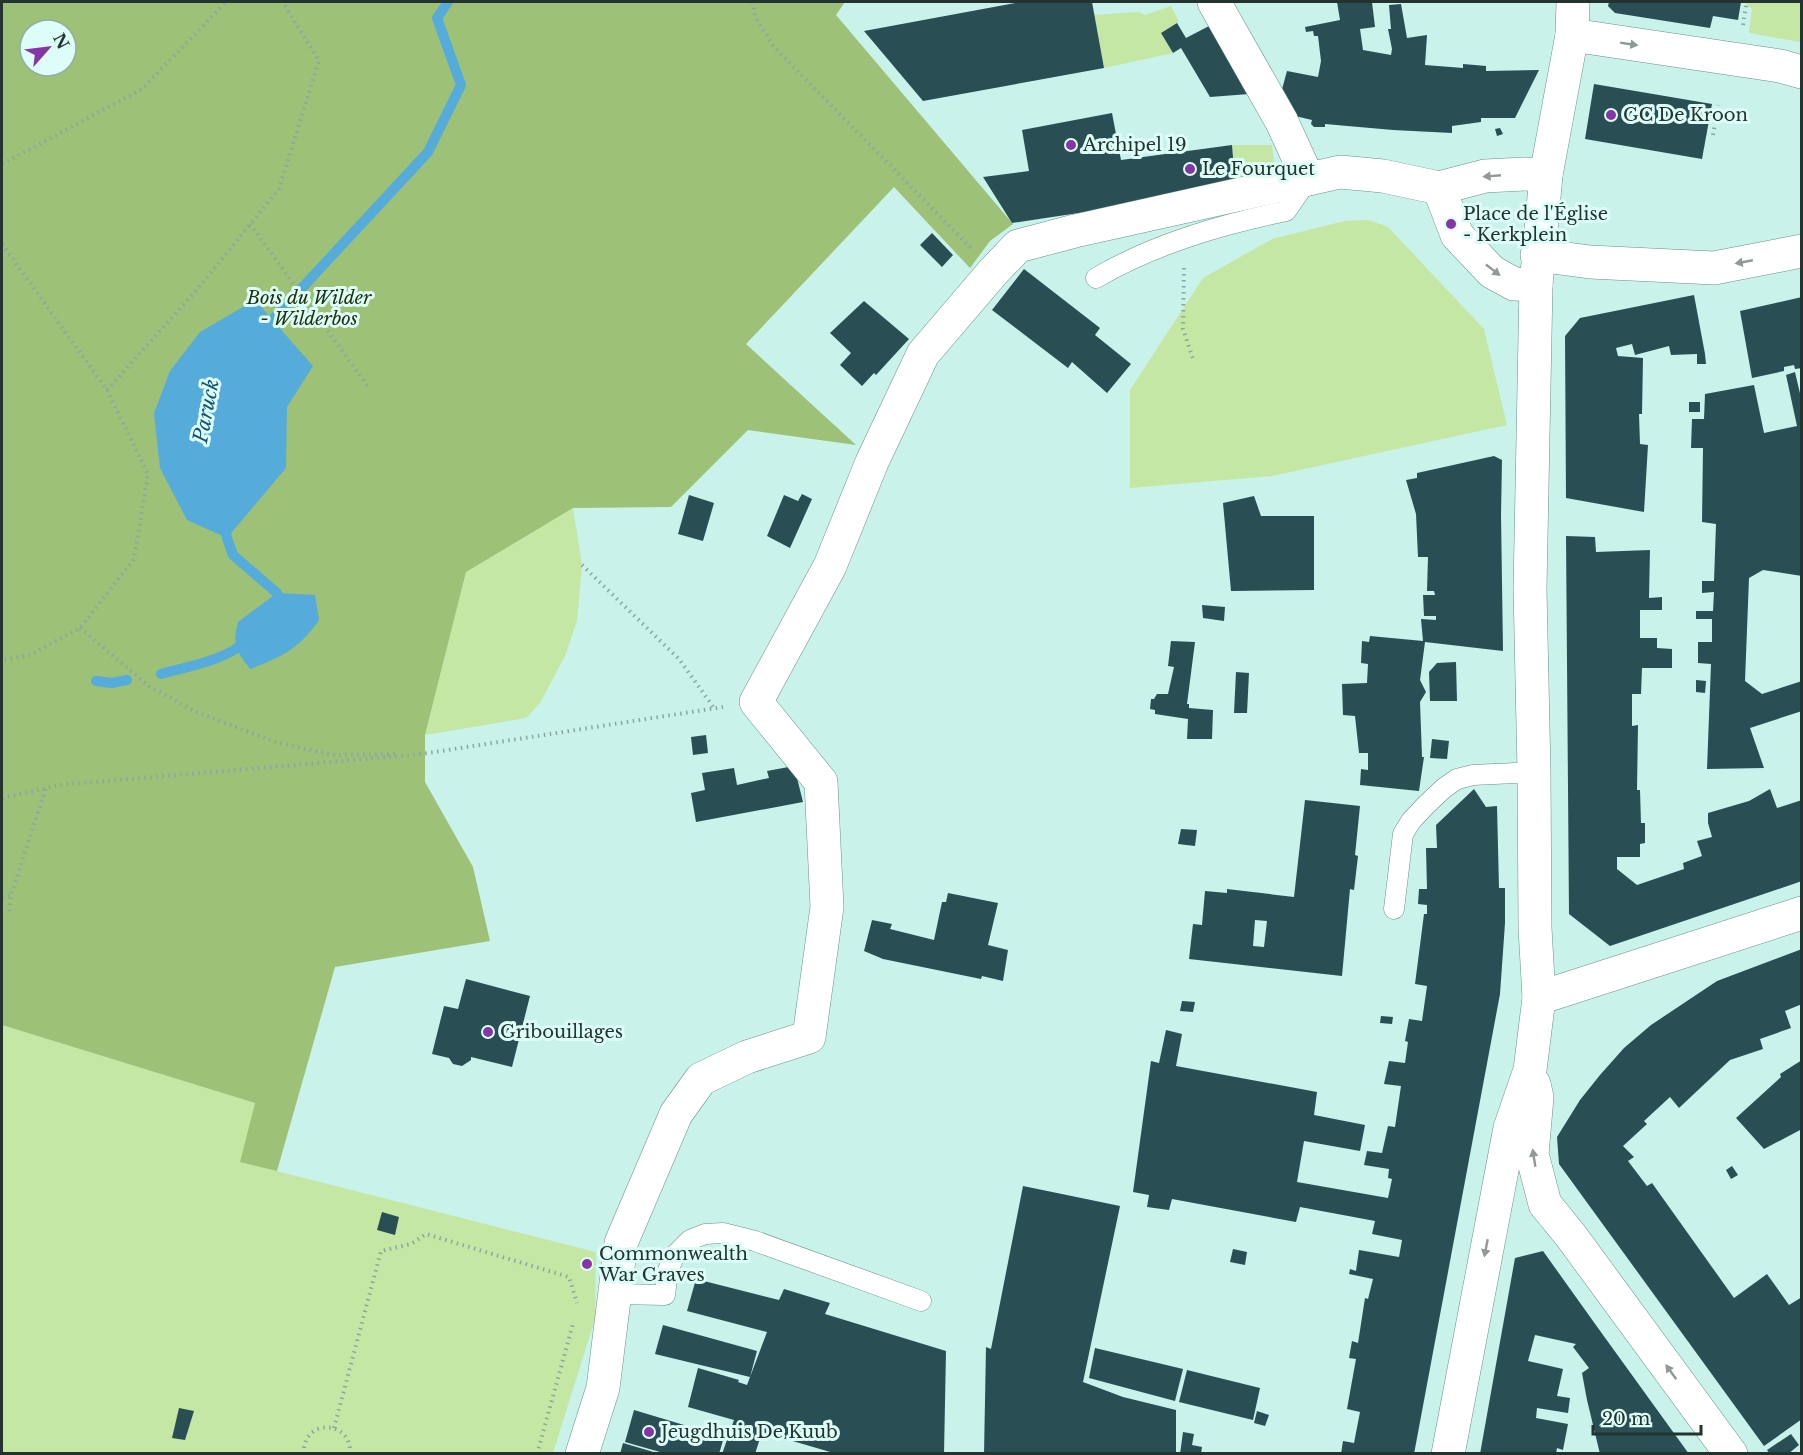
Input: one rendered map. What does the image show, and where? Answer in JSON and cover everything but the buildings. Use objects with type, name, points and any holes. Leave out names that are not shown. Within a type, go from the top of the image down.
[{"type":"street","points":[[1214,2],[1282,122],[1308,179]]},
{"type":"street","points":[[1448,1454],[1510,1128],[1530,1070],[1539,998],[1534,928],[1534,772],[1530,589],[1537,270],[1546,175],[1572,35],[1573,2]]},
{"type":"street","points":[[1572,35],[1780,66],[1802,72]]},
{"type":"street","points":[[582,1454],[603,1389],[621,1243],[676,1114],[701,1079],[747,1057],[809,1037],[827,907],[821,782],[756,702],[830,566],[872,462],[923,354],[1018,246],[1075,231],[1340,172],[1383,176],[1438,188],[1485,176],[1546,175]]},
{"type":"street","points":[[1438,188],[1457,235],[1492,272],[1514,284],[1537,270],[1590,262],[1714,268],[1802,251]]},
{"type":"street","points":[[1539,998],[1802,913]]},
{"type":"street","points":[[1530,1070],[1537,1097],[1532,1154],[1545,1204],[1731,1454]]},
{"type":"street","points":[[1494,1210],[1514,1213],[1545,1204]]},
{"type":"lane","points":[[1096,278],[1126,260],[1201,232],[1286,211],[1308,179]]},
{"type":"lane","points":[[1394,909],[1403,834],[1411,821],[1443,788],[1456,779],[1473,775],[1534,772]]},
{"type":"lane","points":[[615,1294],[665,1295],[668,1270],[675,1256],[690,1240],[705,1234],[723,1233],[755,1241],[921,1301]]},
{"type":"path","points":[[2,163],[142,89],[226,2]]},
{"type":"path","points":[[107,390],[194,292],[279,189],[319,61],[283,2]]},
{"type":"path","points":[[752,2],[756,18],[774,46],[941,216]]},
{"type":"path","points":[[1713,135],[1718,105]]},
{"type":"path","points":[[250,224],[370,389]]},
{"type":"path","points":[[1194,362],[1183,329],[1182,291],[1185,263],[1201,232]]},
{"type":"path","points":[[2,244],[107,390],[148,474],[134,559],[80,628],[30,655],[2,660]]},
{"type":"path","points":[[582,566],[679,659],[714,708]]},
{"type":"path","points":[[80,628],[149,686],[194,711],[272,741],[333,755],[422,754]]},
{"type":"path","points":[[2,798],[61,785],[422,754],[756,702]]},
{"type":"path","points":[[9,911],[11,895],[46,788]]},
{"type":"path","points":[[2,897],[11,895]]},
{"type":"path","points":[[334,1428],[381,1251],[411,1245],[426,1234],[568,1277],[578,1307]]},
{"type":"path","points":[[537,1454],[575,1318]]},
{"type":"path","points":[[304,1454],[304,1446],[310,1434],[321,1427],[334,1428],[346,1436],[351,1452],[356,1454]]},
{"type":"green space","name":"Bois du Wilder - Wilderbos","points":[[2,2],[845,2],[836,15],[1013,224],[990,241],[970,268],[894,187],[746,344],[856,445],[748,430],[671,507],[573,508],[466,572],[425,735],[425,782],[473,867],[490,941],[335,967],[277,1171],[240,1162],[255,1103],[2,1025]]},
{"type":"green space","points":[[1746,2],[1801,2],[1800,42],[1749,33],[1752,9],[1746,5]]},
{"type":"green space","points":[[1171,6],[1179,22],[1161,33],[1173,53],[1104,68],[1094,15],[1139,12],[1145,15]]},
{"type":"green space","points":[[1232,145],[1272,145],[1275,173],[1235,182]]},
{"type":"green space","points":[[1369,220],[1388,227],[1484,329],[1507,425],[1272,476],[1130,488],[1130,390],[1203,278],[1272,239],[1345,221]]},
{"type":"green space","points":[[573,508],[582,565],[577,620],[565,656],[540,703],[526,718],[425,735],[466,572]]},
{"type":"green space","points":[[2,1025],[255,1103],[241,1162],[596,1252],[595,1319],[553,1453],[2,1453]]},
{"type":"water","points":[[255,300],[313,366],[287,407],[286,468],[227,538],[187,520],[160,468],[154,413],[170,371],[200,332]]},
{"type":"water","points":[[277,593],[315,595],[319,620],[289,651],[250,669],[236,647],[235,636],[238,622]]},
{"type":"waterway","name":"Paruck","points":[[263,330],[428,152],[461,85],[437,18],[448,2]]},
{"type":"waterway","name":"Paruck","points":[[225,524],[233,555],[277,593],[281,606]]},
{"type":"waterway","name":"Paruck","points":[[161,674],[217,658],[247,641]]},
{"type":"waterway","name":"Paruck","points":[[96,681],[112,683],[127,680]]},
{"type":"place","name":"GC De Kroon","points":[[1611,115]]},
{"type":"place","name":"Archipel 19","points":[[1071,145]]},
{"type":"place","name":"Le Fourquet","points":[[1190,169]]},
{"type":"place","name":"Place de l'Église - Kerkplein","points":[[1451,224]]},
{"type":"place","name":"Gribouillages","points":[[488,1032]]},
{"type":"place","name":"Commonwealth War Graves","points":[[587,1264]]},
{"type":"place","name":"Jeugdhuis De Kuub","points":[[649,1432]]}]
